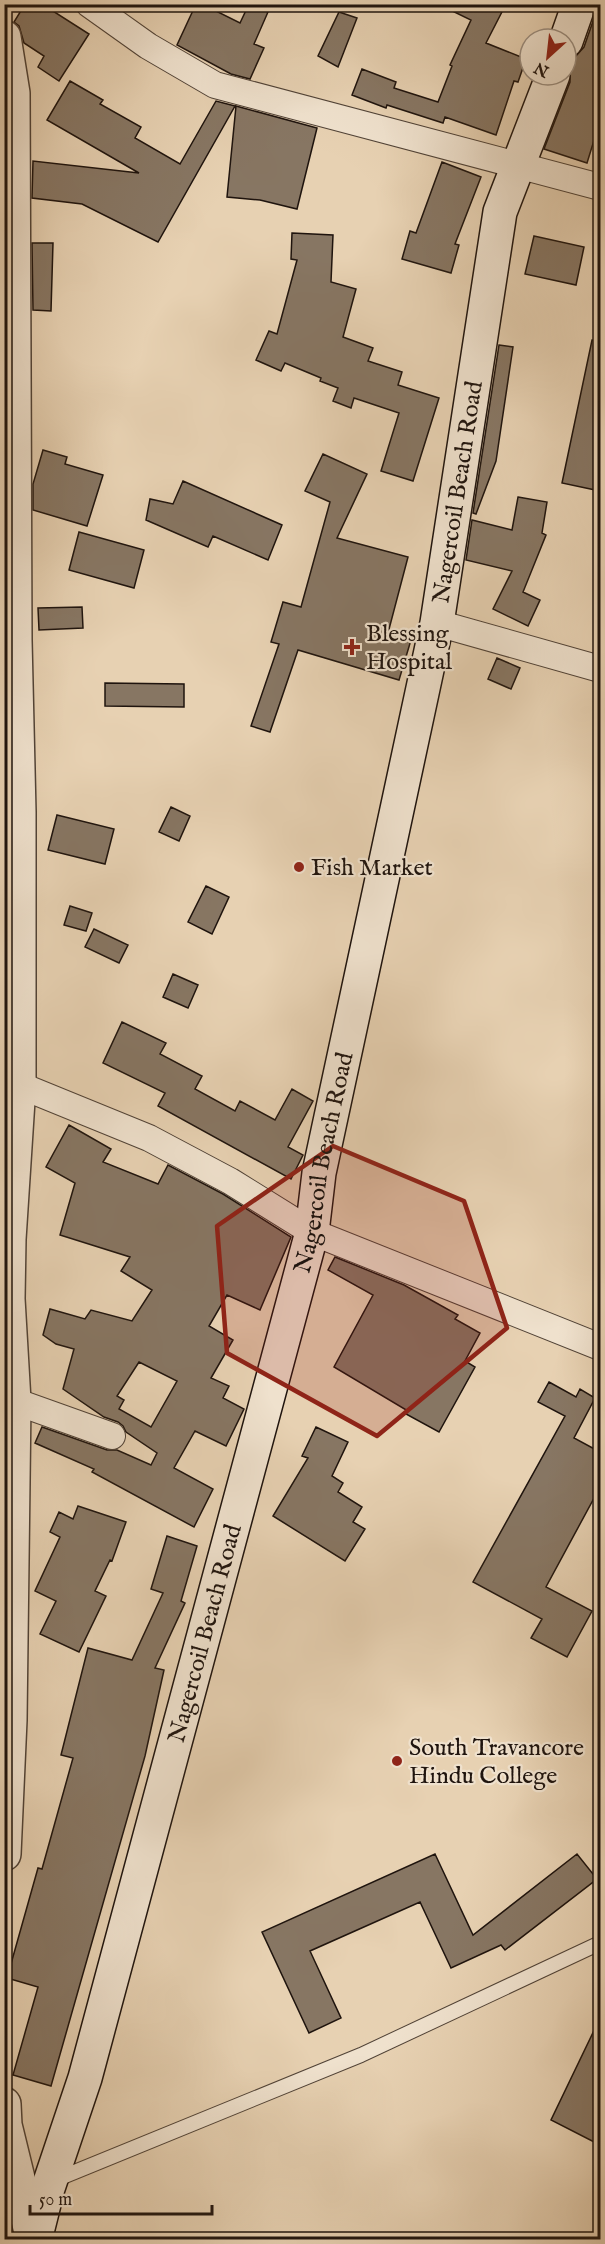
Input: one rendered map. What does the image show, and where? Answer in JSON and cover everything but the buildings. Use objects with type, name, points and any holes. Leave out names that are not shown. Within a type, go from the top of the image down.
[{"type":"main road","points":[[571,27],[579,4]]},
{"type":"main road","points":[[4,37],[13,93],[15,640],[12,812],[19,1085],[7,1238],[14,1401],[4,1854]]},
{"type":"main road","name":"Nagercoil Beach Road","points":[[34,2240],[50,2182],[88,2067],[312,1232],[320,1173],[437,623],[500,212],[549,87]]},
{"type":"main road","points":[[4,2104],[5,2125],[34,2240]]},
{"type":"street","points":[[89,4],[148,46],[215,85],[600,187]]},
{"type":"street","points":[[437,623],[600,669]]},
{"type":"street","points":[[19,1085],[149,1138],[230,1181],[312,1232],[600,1347]]},
{"type":"street","points":[[14,1401],[112,1436]]},
{"type":"lane","points":[[50,2182],[361,2055],[600,1943]]},
{"type":"highlighted area","points":[[333,1146],[464,1201],[507,1328],[377,1436],[227,1353],[217,1226]]},
{"type":"place","name":"Blessing Hospital","points":[[352,647]]},
{"type":"place","name":"Fish Market","points":[[299,867]]},
{"type":"place","name":"South Travancore Hindu College","points":[[397,1761]]}]
